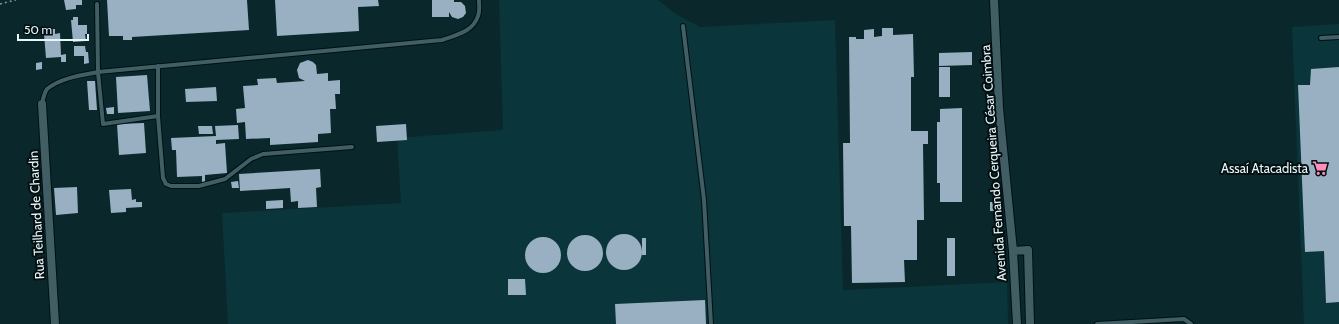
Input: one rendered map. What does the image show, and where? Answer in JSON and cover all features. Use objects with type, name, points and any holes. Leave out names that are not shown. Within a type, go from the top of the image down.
[{"type":"street","name":"Avenida Fernando Cerqueira César Coimbra","points":[[994,0],[999,108],[1013,251],[1017,324]]},
{"type":"street","name":"Rua Teilhard de Chardin","points":[[42,104],[55,324]]},
{"type":"street","points":[[1013,251],[1028,250],[1030,324]]},
{"type":"lane","points":[[42,104],[43,97],[47,90],[58,83],[74,77],[98,72],[442,40],[466,32],[475,24],[479,15],[479,0]]},
{"type":"lane","points":[[97,4],[98,72],[103,124],[158,116]]},
{"type":"lane","points":[[683,26],[704,200],[711,324]]},
{"type":"lane","points":[[1321,38],[1339,37]]},
{"type":"lane","points":[[158,66],[158,116],[163,178],[166,184],[171,186],[199,186],[225,179],[251,159],[263,154],[352,147]]},
{"type":"lane","points":[[1097,324],[1184,319],[1191,324]]},
{"type":"path","points":[[0,4],[16,0]]},
{"type":"shaded area","points":[[499,0],[658,0],[676,14],[700,27],[835,20],[843,290],[1007,282],[1008,324],[228,324],[222,213],[401,203],[397,138],[503,130]]},
{"type":"shaded area","name":"Assaí Atacadista","points":[[1339,24],[1339,324],[1304,324],[1292,27]]},
{"type":"building","points":[[64,0],[82,0],[82,5],[76,5],[76,9],[66,10]]},
{"type":"building","points":[[107,0],[247,0],[249,30],[132,37],[132,40],[123,40],[123,36],[109,36]]},
{"type":"building","points":[[275,0],[378,0],[379,6],[358,7],[359,31],[277,36]]},
{"type":"building","points":[[432,0],[454,0],[454,2],[461,2],[465,6],[466,13],[463,17],[458,19],[452,17],[449,12],[449,17],[432,17]]},
{"type":"building","points":[[73,17],[78,17],[78,25],[87,25],[87,34],[85,34],[86,41],[73,42],[71,20],[73,20]]},
{"type":"building","points":[[882,28],[893,28],[893,35],[913,34],[914,77],[911,77],[911,131],[928,131],[928,144],[923,144],[924,220],[917,220],[917,260],[904,260],[905,282],[852,283],[851,226],[844,226],[843,143],[850,143],[849,37],[864,39],[864,30],[874,29],[874,37],[882,36]]},
{"type":"building","points":[[46,29],[55,29],[55,34],[60,33],[61,55],[66,54],[66,62],[61,62],[61,57],[46,58],[44,34],[46,34]]},
{"type":"building","points":[[74,46],[85,46],[86,52],[88,52],[89,63],[84,64],[84,56],[74,56]]},
{"type":"building","points":[[972,52],[972,65],[939,66],[939,53]]},
{"type":"building","points":[[308,60],[316,65],[317,74],[328,73],[328,81],[340,80],[340,94],[335,94],[336,109],[330,109],[331,133],[318,134],[318,142],[270,145],[270,138],[246,139],[245,122],[237,123],[236,109],[245,108],[243,86],[258,85],[257,79],[276,78],[277,83],[305,81],[299,78],[297,70],[300,63]]},
{"type":"building","points":[[42,62],[42,69],[36,70],[36,63]]},
{"type":"building","points":[[939,67],[950,67],[950,97],[939,97]]},
{"type":"building","name":"Assaí Atacadista","points":[[1339,67],[1339,302],[1326,303],[1324,251],[1305,252],[1298,85],[1310,85],[1311,69]]},
{"type":"building","points":[[147,75],[150,111],[118,113],[116,77]]},
{"type":"building","points":[[87,81],[95,81],[97,110],[89,110]]},
{"type":"building","points":[[216,87],[217,101],[186,102],[185,89]]},
{"type":"building","points":[[114,107],[114,114],[107,114],[106,108]]},
{"type":"building","points":[[962,108],[962,202],[940,202],[940,183],[937,183],[937,122],[940,122],[940,109]]},
{"type":"building","points":[[144,123],[146,153],[119,155],[117,124]]},
{"type":"building","points":[[406,124],[407,140],[377,142],[376,126]]},
{"type":"building","points":[[238,125],[239,139],[216,140],[216,144],[225,143],[227,173],[205,175],[205,183],[202,183],[202,176],[177,177],[176,150],[172,150],[171,138],[216,136],[215,126]]},
{"type":"building","points":[[198,126],[212,126],[213,134],[199,134]]},
{"type":"building","points":[[320,169],[321,187],[316,188],[317,207],[298,208],[298,201],[291,202],[290,188],[240,191],[239,174]]},
{"type":"building","points":[[238,181],[239,188],[232,188],[231,182]]},
{"type":"building","points":[[77,187],[78,213],[56,215],[54,188]]},
{"type":"building","points":[[131,189],[132,200],[136,199],[136,202],[142,202],[142,207],[126,208],[126,212],[111,213],[109,190]]},
{"type":"building","points":[[283,200],[283,208],[266,209],[266,201]]},
{"type":"building","points":[[990,202],[996,202],[996,211],[990,211]]},
{"type":"building","points":[[628,234],[637,239],[641,245],[641,259],[637,265],[628,270],[620,270],[611,265],[607,259],[606,248],[611,239],[617,235]]},
{"type":"building","points":[[589,235],[598,240],[602,246],[602,260],[598,266],[589,271],[581,271],[572,266],[568,260],[567,249],[572,240],[578,236]]},
{"type":"building","points":[[547,237],[556,242],[560,248],[560,262],[556,268],[547,273],[539,273],[530,268],[526,262],[525,251],[530,242],[536,238]]},
{"type":"building","points":[[642,238],[646,238],[646,255],[642,255]]},
{"type":"building","points":[[947,238],[955,238],[955,276],[947,276]]},
{"type":"building","points":[[508,279],[525,279],[526,295],[508,295]]},
{"type":"building","points":[[705,300],[706,324],[616,324],[615,304]]},
{"type":"place","name":"Assaí Atacadista","points":[[1320,168]]}]
